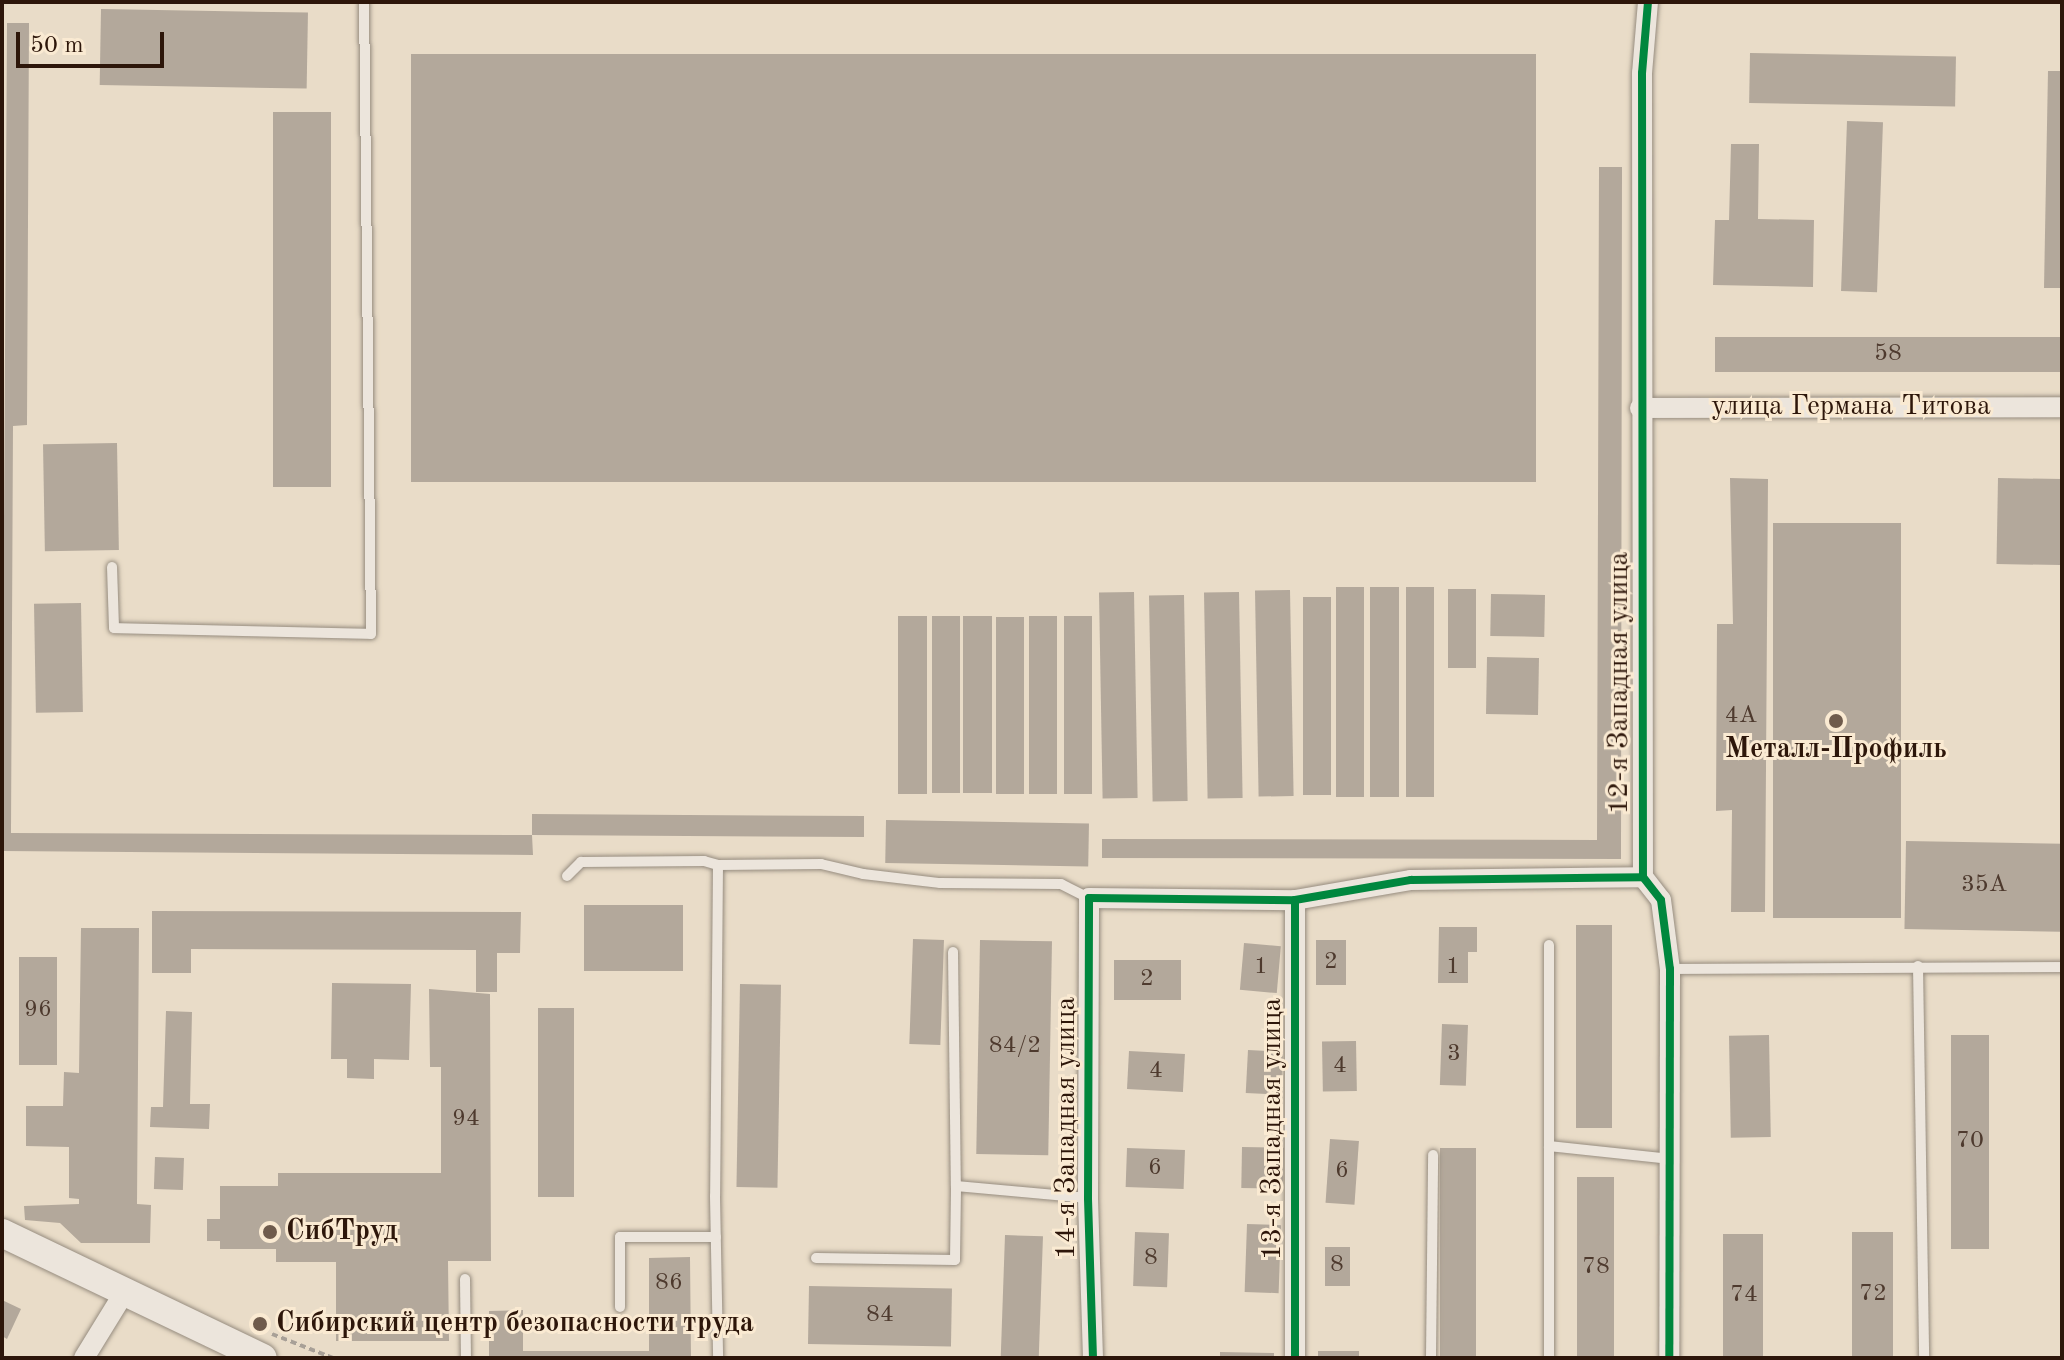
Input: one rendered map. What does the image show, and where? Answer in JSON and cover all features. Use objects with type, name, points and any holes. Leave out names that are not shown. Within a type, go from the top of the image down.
[{"type":"street","name":"12-я Западная улица","points":[[1648,2],[1642,73],[1640,408],[1643,877],[1661,900],[1670,969],[1669,1358]]},
{"type":"street","name":"улица Германа Титова","points":[[1640,408],[2062,407]]},
{"type":"street","points":[[1089,898],[1295,900],[1411,880],[1643,877]]},
{"type":"street","name":"14-я Западная улица","points":[[1089,898],[1088,1198],[1093,1358]]},
{"type":"street","name":"13-я Западная улица","points":[[1295,900],[1295,1358]]},
{"type":"street","points":[[2,1233],[124,1293],[262,1344]]},
{"type":"street","points":[[84,1358],[124,1293]]},
{"type":"lane","points":[[112,567],[114,628],[371,634],[364,2]]},
{"type":"lane","points":[[567,876],[581,862],[821,864],[863,874],[940,883],[1061,884],[1089,898]]},
{"type":"lane","points":[[718,865],[718,1358]]},
{"type":"lane","points":[[1549,945],[1549,1358]]},
{"type":"lane","points":[[816,1258],[955,1260],[953,952]]},
{"type":"lane","points":[[1918,966],[1924,1358]]},
{"type":"lane","points":[[1670,969],[2062,967]]},
{"type":"lane","points":[[1549,1146],[1670,1159]]},
{"type":"lane","points":[[1431,1358],[1433,1155]]},
{"type":"lane","points":[[956,1186],[1088,1198]]},
{"type":"lane","points":[[620,1307],[620,1237],[716,1237]]},
{"type":"lane","points":[[465,1279],[466,1358]]},
{"type":"path","points":[[262,1344],[333,1358]]},
{"type":"building","points":[[101,9],[308,13],[307,89],[100,85]]},
{"type":"building","points":[[7,23],[29,23],[27,425],[13,426],[11,833],[532,835],[533,855],[2,851]]},
{"type":"building","points":[[1750,53],[1956,57],[1955,107],[1749,103]]},
{"type":"building","points":[[411,54],[1536,54],[1536,482],[411,482]]},
{"type":"building","points":[[2048,71],[2062,71],[2062,288],[2044,288]]},
{"type":"building","points":[[273,112],[331,112],[331,487],[273,487]]},
{"type":"building","points":[[1847,121],[1883,122],[1877,292],[1841,291]]},
{"type":"building","points":[[1731,144],[1759,144],[1758,219],[1814,220],[1813,287],[1713,285],[1715,220],[1729,220]]},
{"type":"building","points":[[1599,167],[1622,167],[1621,859],[1102,858],[1102,839],[1597,840]]},
{"type":"building","points":[[1715,337],[2062,337],[2062,372],[1715,372]]},
{"type":"building","points":[[117,443],[119,550],[45,551],[43,444]]},
{"type":"building","points":[[1730,478],[1768,479],[1765,912],[1731,912],[1732,810],[1716,811],[1717,624],[1733,624]]},
{"type":"building","points":[[1998,478],[2062,479],[2060,565],[1996,564]]},
{"type":"building","name":"Металл-Профиль","points":[[1773,523],[1901,523],[1901,918],[1773,918]]},
{"type":"building","points":[[1336,587],[1364,587],[1364,797],[1336,797]]},
{"type":"building","points":[[1370,587],[1399,587],[1399,797],[1370,797]]},
{"type":"building","points":[[1406,587],[1434,587],[1434,797],[1406,797]]},
{"type":"building","points":[[1448,589],[1476,589],[1476,668],[1448,668]]},
{"type":"building","points":[[1290,590],[1294,796],[1259,797],[1255,591]]},
{"type":"building","points":[[1134,592],[1138,798],[1103,799],[1099,593]]},
{"type":"building","points":[[1239,592],[1243,798],[1208,799],[1204,593]]},
{"type":"building","points":[[1491,594],[1545,595],[1544,637],[1490,636]]},
{"type":"building","points":[[1184,595],[1188,801],[1153,802],[1149,596]]},
{"type":"building","points":[[1303,597],[1331,597],[1331,795],[1303,795]]},
{"type":"building","points":[[81,603],[83,712],[36,713],[34,604]]},
{"type":"building","points":[[898,616],[927,616],[927,794],[898,794]]},
{"type":"building","points":[[932,616],[960,616],[960,793],[932,793]]},
{"type":"building","points":[[963,616],[992,616],[992,793],[963,793]]},
{"type":"building","points":[[1029,616],[1057,616],[1057,794],[1029,794]]},
{"type":"building","points":[[1064,616],[1092,616],[1092,794],[1064,794]]},
{"type":"building","points":[[996,617],[1024,617],[1024,794],[996,794]]},
{"type":"building","points":[[1487,657],[1539,658],[1538,715],[1486,714]]},
{"type":"building","points":[[532,814],[864,816],[864,837],[532,835]]},
{"type":"building","points":[[886,820],[1089,824],[1088,867],[885,863]]},
{"type":"building","points":[[1906,841],[2062,844],[2060,932],[1904,929]]},
{"type":"building","points":[[584,905],[683,905],[683,971],[584,971]]},
{"type":"building","points":[[152,911],[521,912],[520,953],[497,953],[497,992],[476,992],[476,950],[191,949],[191,973],[152,973]]},
{"type":"building","points":[[1576,925],[1612,925],[1612,1128],[1576,1128]]},
{"type":"building","points":[[1439,927],[1477,927],[1477,952],[1468,952],[1468,983],[1438,983]]},
{"type":"building","points":[[81,928],[139,928],[137,1204],[151,1205],[150,1243],[81,1243],[60,1223],[25,1220],[24,1206],[79,1204],[79,1199],[69,1198],[69,1147],[26,1146],[26,1106],[63,1106],[64,1072],[79,1073]]},
{"type":"building","points":[[913,939],[944,940],[940,1045],[909,1044]]},
{"type":"building","points":[[980,940],[1052,941],[1048,1155],[976,1154]]},
{"type":"building","points":[[1316,940],[1346,940],[1346,985],[1316,985]]},
{"type":"building","points":[[1244,943],[1281,946],[1277,993],[1240,990]]},
{"type":"building","points":[[19,957],[57,957],[57,1065],[19,1065]]},
{"type":"building","points":[[1114,960],[1181,960],[1181,1000],[1114,1000]]},
{"type":"building","points":[[332,983],[411,984],[409,1060],[374,1059],[374,1079],[347,1078],[347,1059],[331,1059]]},
{"type":"building","points":[[740,984],[781,985],[777,1188],[736,1187]]},
{"type":"building","points":[[429,989],[490,994],[491,1261],[448,1261],[449,1341],[336,1341],[336,1262],[276,1262],[276,1249],[220,1249],[220,1241],[207,1241],[207,1219],[220,1219],[220,1186],[278,1186],[278,1173],[441,1173],[441,1067],[430,1067]]},
{"type":"building","points":[[538,1008],[574,1008],[574,1197],[538,1197]]},
{"type":"building","points":[[166,1011],[192,1012],[190,1104],[210,1104],[209,1129],[150,1127],[151,1107],[163,1107]]},
{"type":"building","points":[[1442,1024],[1468,1025],[1466,1086],[1440,1085]]},
{"type":"building","points":[[1769,1035],[1771,1137],[1731,1138],[1729,1036]]},
{"type":"building","points":[[1951,1035],[1989,1035],[1989,1249],[1951,1249]]},
{"type":"building","points":[[1356,1041],[1357,1091],[1323,1092],[1322,1042]]},
{"type":"building","points":[[1248,1050],[1283,1052],[1281,1095],[1246,1093]]},
{"type":"building","points":[[1129,1051],[1185,1054],[1183,1092],[1127,1089]]},
{"type":"building","points":[[1330,1139],[1359,1141],[1354,1205],[1326,1203]]},
{"type":"building","points":[[1242,1147],[1284,1148],[1283,1189],[1241,1188]]},
{"type":"building","points":[[1127,1148],[1185,1150],[1184,1189],[1126,1187]]},
{"type":"building","points":[[1440,1148],[1476,1148],[1476,1358],[1440,1358]]},
{"type":"building","points":[[155,1157],[184,1158],[183,1190],[154,1189]]},
{"type":"building","points":[[1577,1177],[1614,1177],[1614,1358],[1577,1358]]},
{"type":"building","points":[[1247,1224],[1281,1225],[1279,1293],[1245,1292]]},
{"type":"building","points":[[1135,1232],[1169,1233],[1167,1287],[1133,1286]]},
{"type":"building","points":[[1852,1232],[1893,1232],[1893,1358],[1852,1358]]},
{"type":"building","points":[[1723,1234],[1763,1234],[1763,1358],[1723,1358]]},
{"type":"building","points":[[1005,1235],[1043,1236],[1039,1358],[1001,1358]]},
{"type":"building","points":[[1325,1247],[1350,1247],[1350,1286],[1325,1286]]},
{"type":"building","points":[[690,1257],[691,1358],[489,1358],[489,1311],[523,1310],[523,1351],[649,1351],[649,1258]]},
{"type":"building","points":[[809,1286],[952,1288],[951,1346],[808,1344]]},
{"type":"building","points":[[2,1300],[21,1309],[7,1339],[2,1336]]},
{"type":"building","points":[[1318,1351],[1359,1351],[1359,1358],[1318,1358]]},
{"type":"building","points":[[1220,1352],[1274,1353],[1274,1358],[1220,1358]]},
{"type":"cycle path","points":[[1648,2],[1642,73],[1643,877],[1661,900],[1670,969],[1669,1358]]},
{"type":"cycle path","points":[[1093,1358],[1088,1198],[1089,898],[1295,900],[1411,880],[1643,877]]},
{"type":"cycle path","points":[[1295,900],[1295,1358]]},
{"type":"place","name":"Металл-Профиль","points":[[1836,721]]},
{"type":"place","name":"СибТруд","points":[[270,1232]]},
{"type":"place","name":"Сибирский центр безопасности труда","points":[[260,1324]]}]
